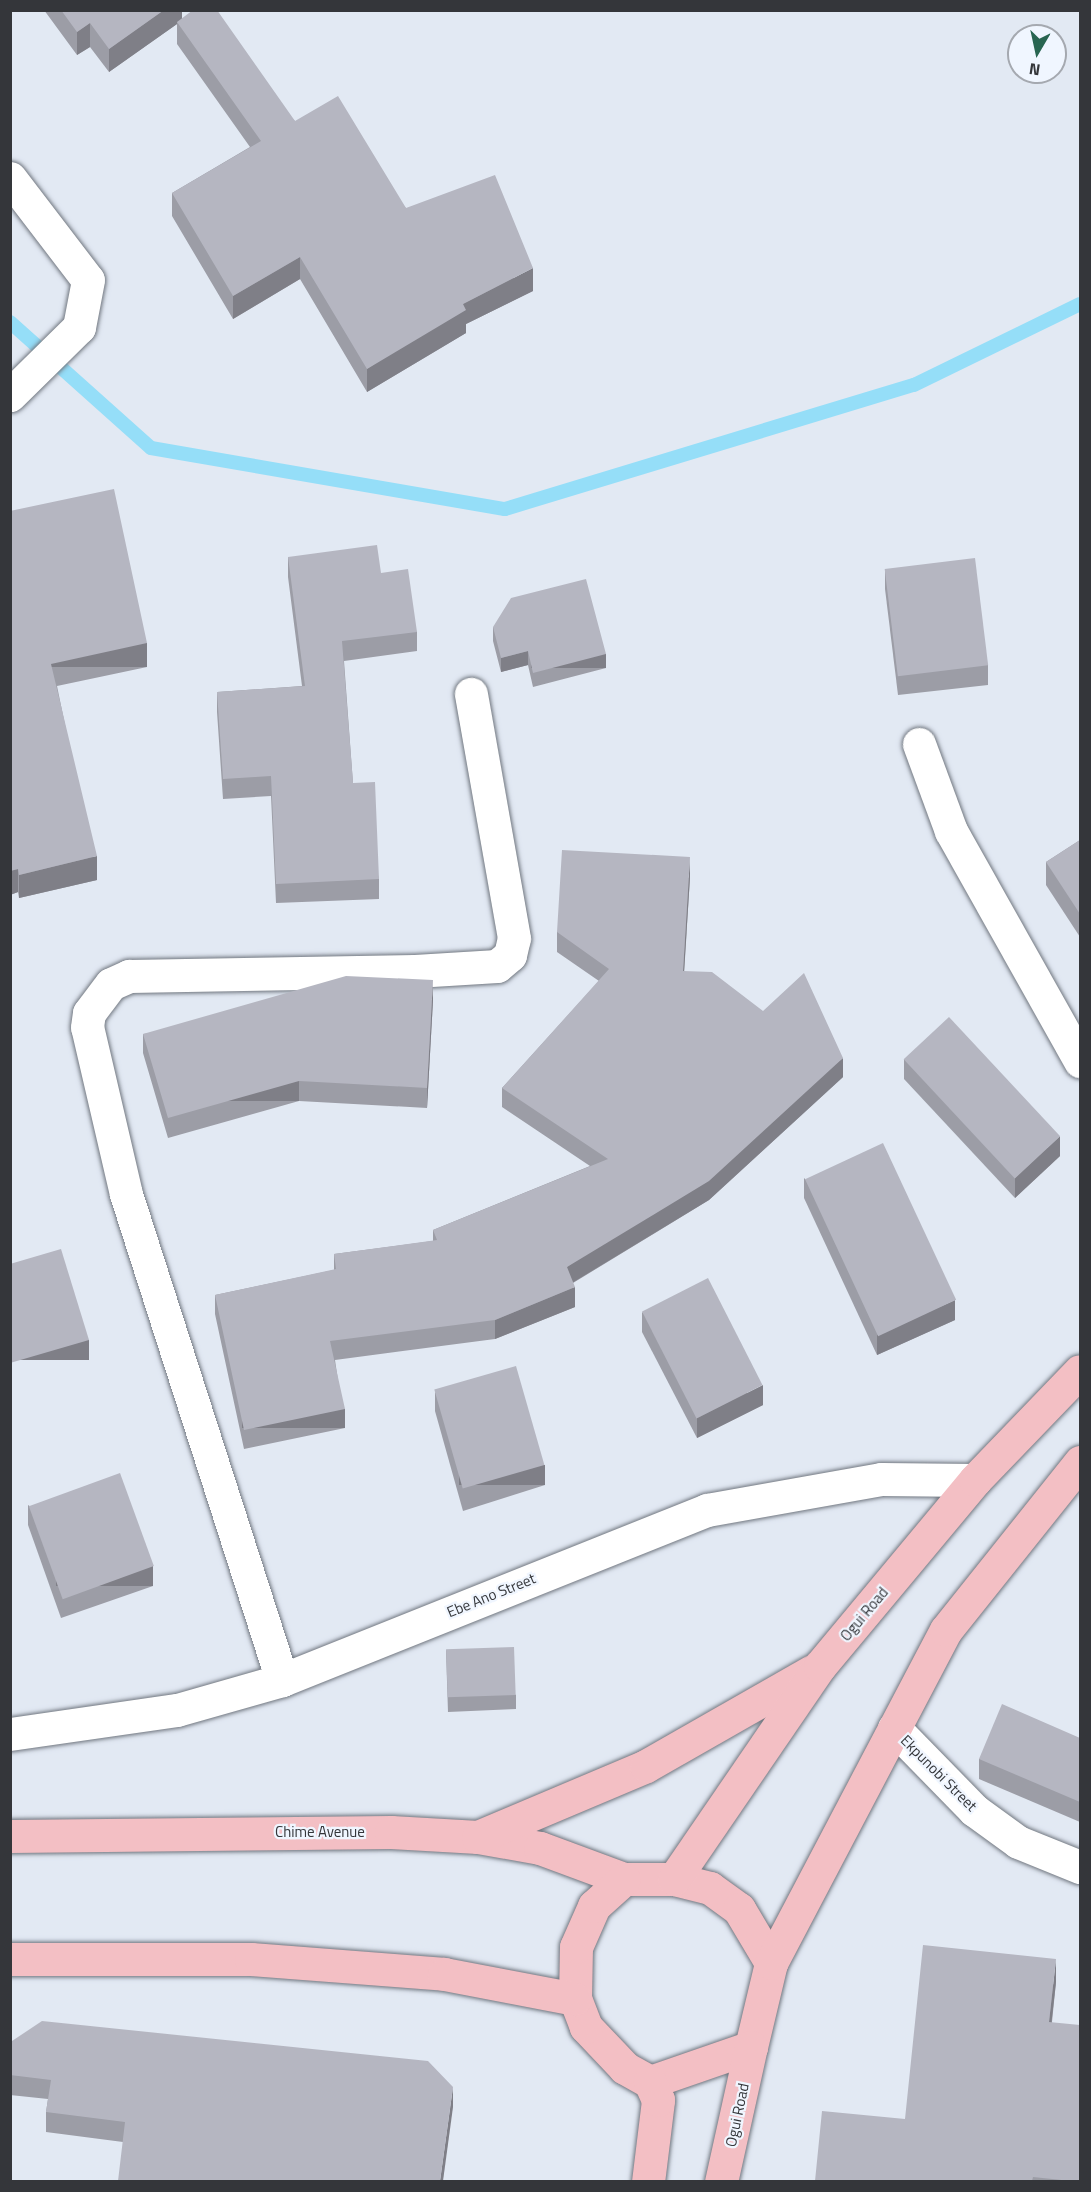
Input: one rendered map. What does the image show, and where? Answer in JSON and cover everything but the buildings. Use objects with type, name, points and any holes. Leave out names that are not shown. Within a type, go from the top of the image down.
[{"type":"main road","name":"Ogui Road","points":[[674,1879],[820,1666],[975,1480],[1080,1371]]},
{"type":"main road","points":[[650,2082],[750,2047],[771,1963],[946,1630],[1080,1462]]},
{"type":"main road","points":[[478,1837],[646,1766],[820,1666]]},
{"type":"main road","name":"Chime Avenue","points":[[10,1836],[391,1832],[478,1837],[540,1848],[624,1879]]},
{"type":"main road","points":[[648,2181],[658,2100],[650,2082],[606,2050],[586,2027],[575,1999],[576,1947],[594,1906],[624,1879],[674,1879],[710,1888],[739,1909],[771,1963]]},
{"type":"main road","points":[[10,1959],[252,1959],[444,1974],[575,1999]]},
{"type":"main road","name":"Ogui Road","points":[[721,2181],[750,2047]]},
{"type":"street","points":[[10,178],[88,280],[87,304],[70,336],[19,386]]},
{"type":"street","points":[[282,1680],[126,1194],[87,1027],[89,1013],[111,984],[129,976],[438,970],[497,966],[510,955],[514,938],[471,694]]},
{"type":"street","points":[[919,744],[951,831],[1080,1061]]},
{"type":"street","name":"Ebe Ano Street","points":[[10,1734],[177,1710],[282,1680],[707,1510],[881,1479],[975,1480]]},
{"type":"street","name":"Ekpunobi Street","points":[[894,1728],[974,1810],[1018,1842],[1080,1867]]},
{"type":"waterway","points":[[10,322],[151,448],[505,509],[914,385],[1080,304]]}]
